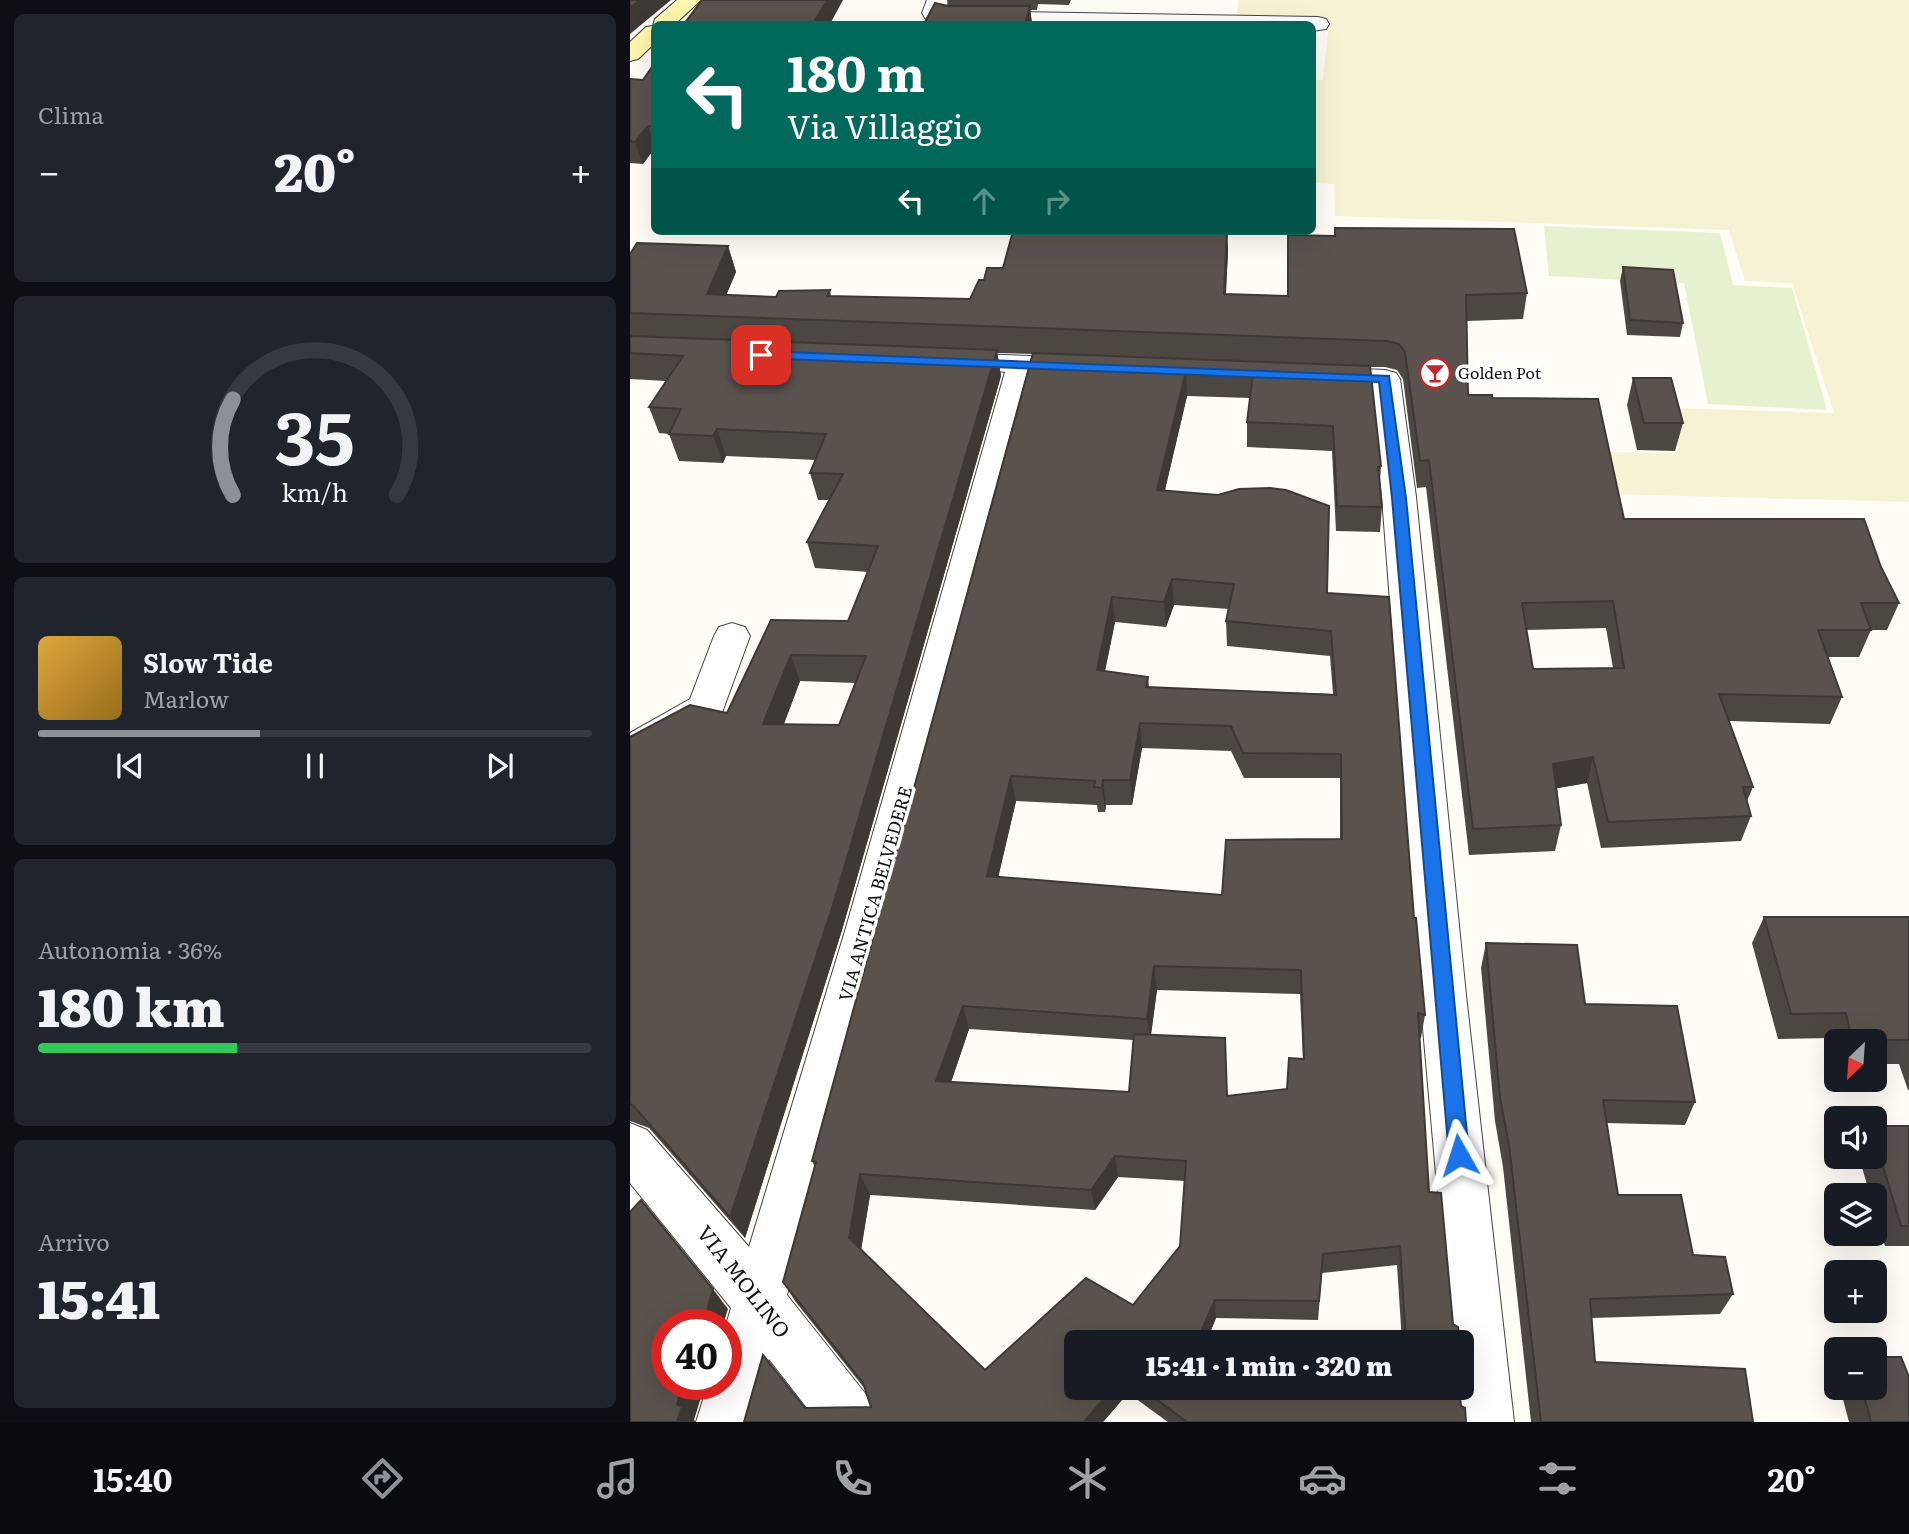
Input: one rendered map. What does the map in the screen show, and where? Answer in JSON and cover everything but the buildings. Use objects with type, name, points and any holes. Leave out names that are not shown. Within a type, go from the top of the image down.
[{"type":"main road","points":[[666,21],[690,0]]},
{"type":"main road","points":[[630,54],[651,35]]},
{"type":"street","points":[[938,0],[933,13],[951,18],[1134,21]]},
{"type":"street","points":[[914,361],[1106,368]]},
{"type":"street","name":"VIA ANTICA BELVEDERE","points":[[724,1422],[870,918],[1022,365]]},
{"type":"street","points":[[1287,375],[1385,379],[1399,498],[1443,995],[1486,1422]]},
{"type":"street","points":[[630,751],[706,708],[732,636]]},
{"type":"street","name":"VIA MOLINO","points":[[630,1146],[758,1300],[852,1422]]},
{"type":"shaded area","points":[[1238,0],[1909,0],[1909,502],[1610,494],[1602,452],[1679,453],[1668,408],[1834,413],[1792,283],[1745,281],[1729,230],[1335,216],[1334,184],[1316,183],[1316,80],[1323,80],[1329,20],[1237,17]]},
{"type":"green space","points":[[1544,226],[1720,233],[1733,285],[1792,288],[1827,410],[1708,404],[1684,283],[1549,276]]},
{"type":"place","name":"Golden Pot","points":[[1435,373]]},
{"type":"route","points":[[761,355],[1385,379],[1399,498],[1459,1155]]}]
